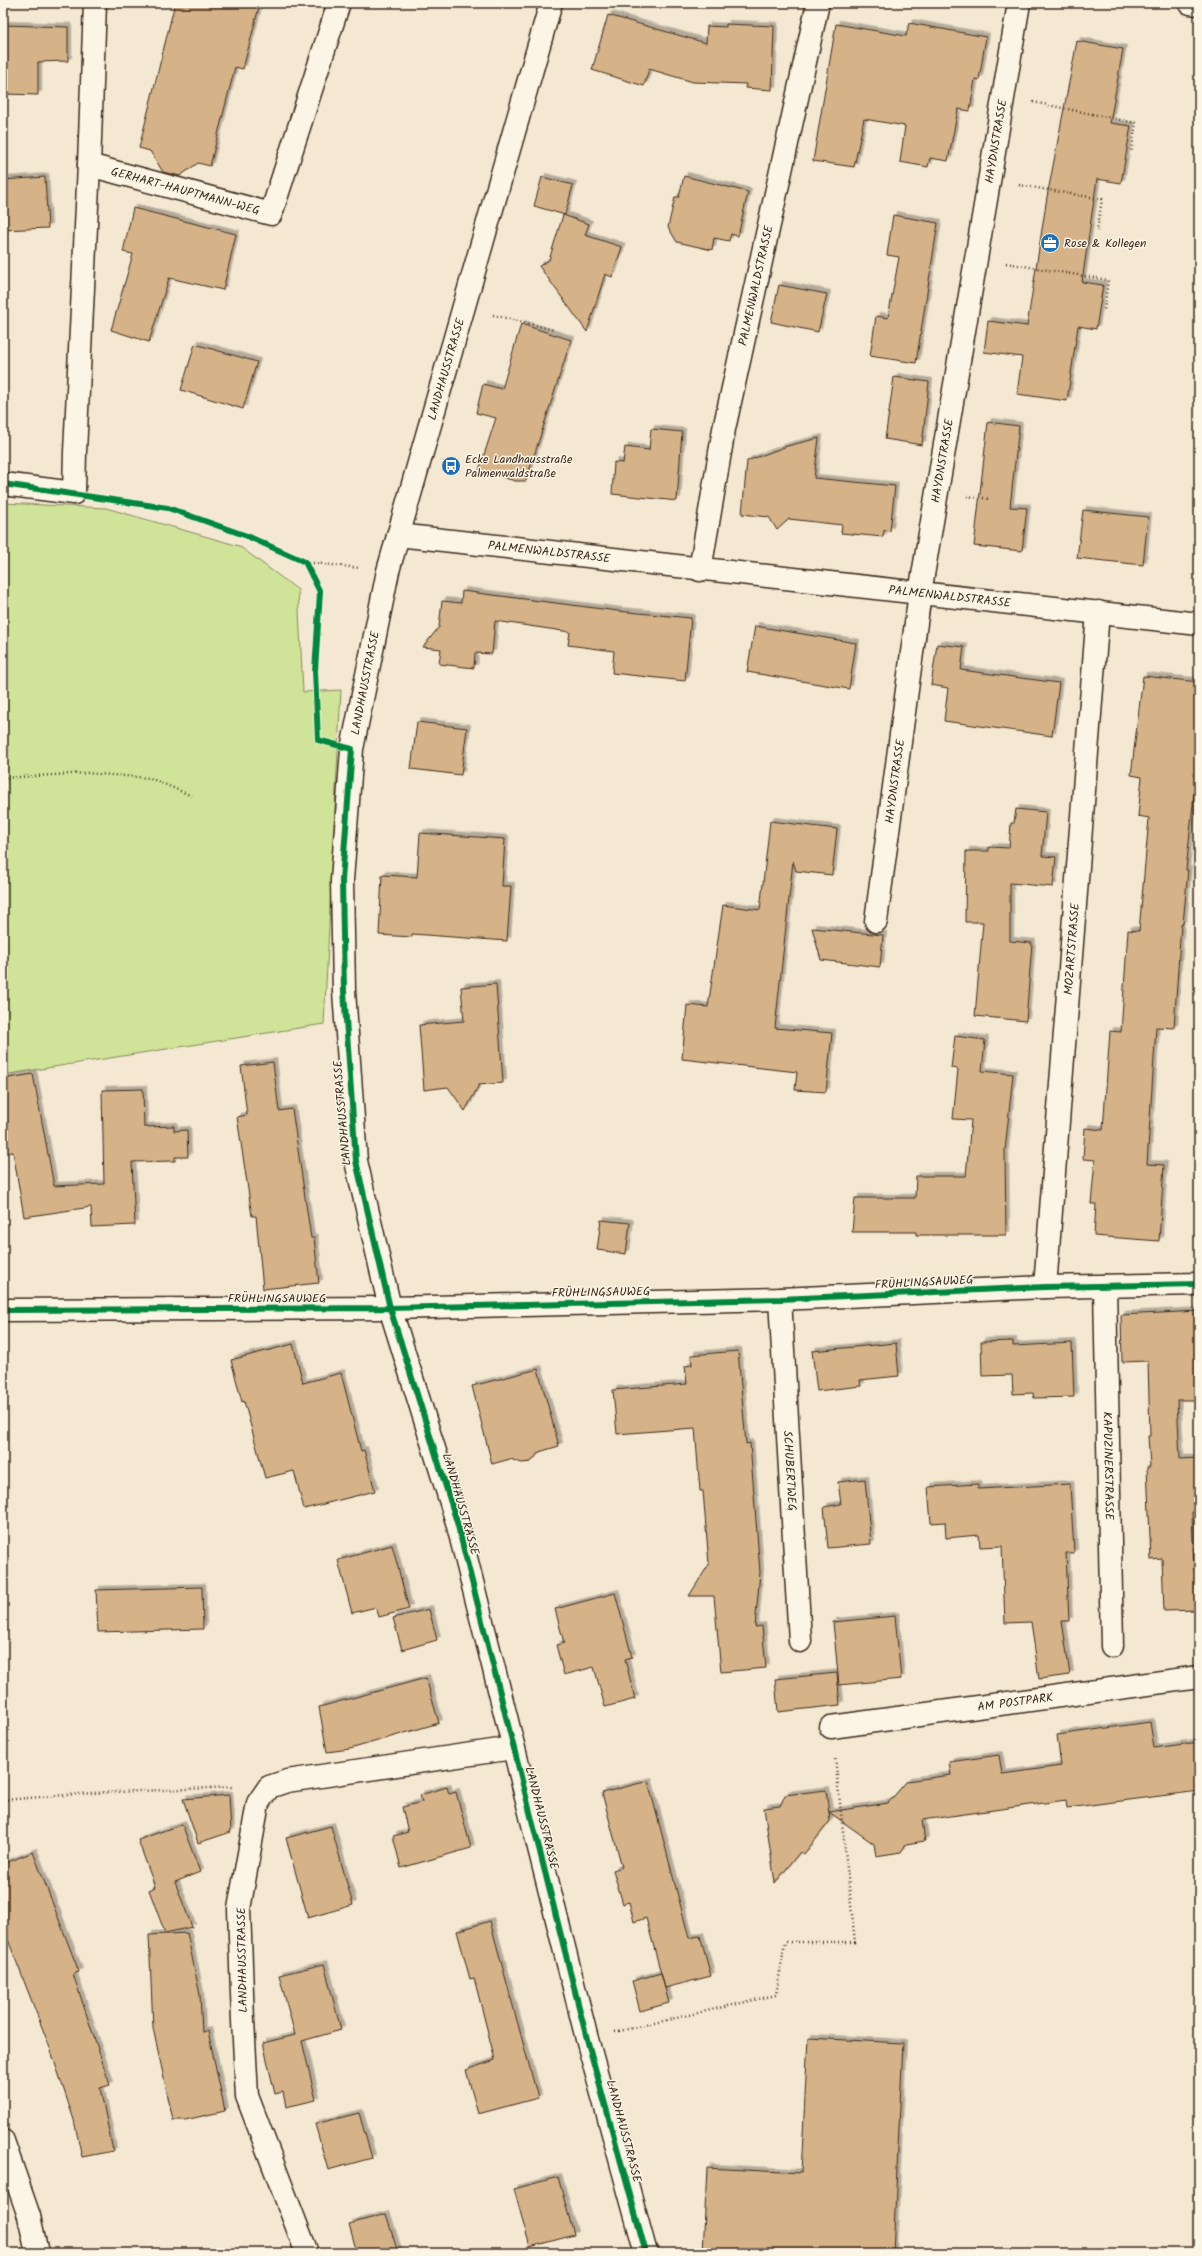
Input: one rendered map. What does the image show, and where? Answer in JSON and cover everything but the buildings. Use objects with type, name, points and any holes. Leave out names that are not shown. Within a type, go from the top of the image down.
[{"type":"street","points":[[3,484],[74,493],[74,452],[89,165],[95,3]]},
{"type":"street","name":"GERHART-HAUPTMANN-WEG","points":[[89,165],[271,214],[339,3]]},
{"type":"street","name":"LANDHAUSSTRASSE","points":[[551,3],[388,571],[352,749],[342,880],[344,991],[356,1161],[390,1308],[457,1522],[587,2039],[646,2253]]},
{"type":"street","name":"PALMENWALDSTRASSE","points":[[700,570],[724,429],[818,3]]},
{"type":"street","name":"HAYDNSTRASSE","points":[[876,921],[920,593],[1019,3]]},
{"type":"street","points":[[1190,3],[1199,4]]},
{"type":"street","name":"PALMENWALDSTRASSE","points":[[398,535],[700,570],[1199,624]]},
{"type":"street","name":"MOZARTSTRASSE","points":[[1045,1287],[1098,612]]},
{"type":"street","name":"FRÜHLINGSAUWEG","points":[[3,1310],[390,1308],[780,1299],[1045,1287],[1199,1284]]},
{"type":"street","name":"KAPUZINERSTRASSE","points":[[1105,1286],[1112,1646]]},
{"type":"street","name":"SCHUBERTWEG","points":[[780,1299],[800,1641]]},
{"type":"street","name":"AM POSTPARK","points":[[831,1728],[1199,1678]]},
{"type":"street","points":[[269,1787],[287,1781],[513,1748]]},
{"type":"street","name":"LANDHAUSSTRASSE","points":[[269,1787],[258,1804],[239,1909],[246,2096],[307,2253]]},
{"type":"street","points":[[3,2141],[29,2216],[37,2253]]},
{"type":"path","points":[[1003,95],[1136,123],[1131,153]]},
{"type":"path","points":[[989,180],[1102,199],[1097,231]]},
{"type":"path","points":[[976,258],[1108,280],[1104,310]]},
{"type":"path","points":[[464,307],[554,330]]},
{"type":"path","points":[[305,562],[388,571]]},
{"type":"path","points":[[3,778],[87,773],[150,778],[192,796]]},
{"type":"path","points":[[587,2039],[776,1995],[785,1942],[855,1942],[831,1728]]},
{"type":"path","points":[[3,1800],[92,1793],[269,1787]]},
{"type":"green space","points":[[3,503],[106,508],[239,546],[298,590],[303,692],[341,690],[324,1024],[3,1075]]},
{"type":"cycle path","points":[[3,484],[168,508],[247,536],[305,562],[320,592],[315,671],[318,740],[352,749],[342,880],[344,991],[356,1161],[390,1308],[457,1522],[587,2039],[646,2253]]},
{"type":"cycle path","points":[[3,1310],[390,1308],[780,1299],[1045,1287],[1199,1284]]},
{"type":"place","name":"Rose & Kollegen","points":[[1050,243]]},
{"type":"place","name":"Ecke Landhausstraße Palmenwaldstraße","points":[[451,466]]}]
